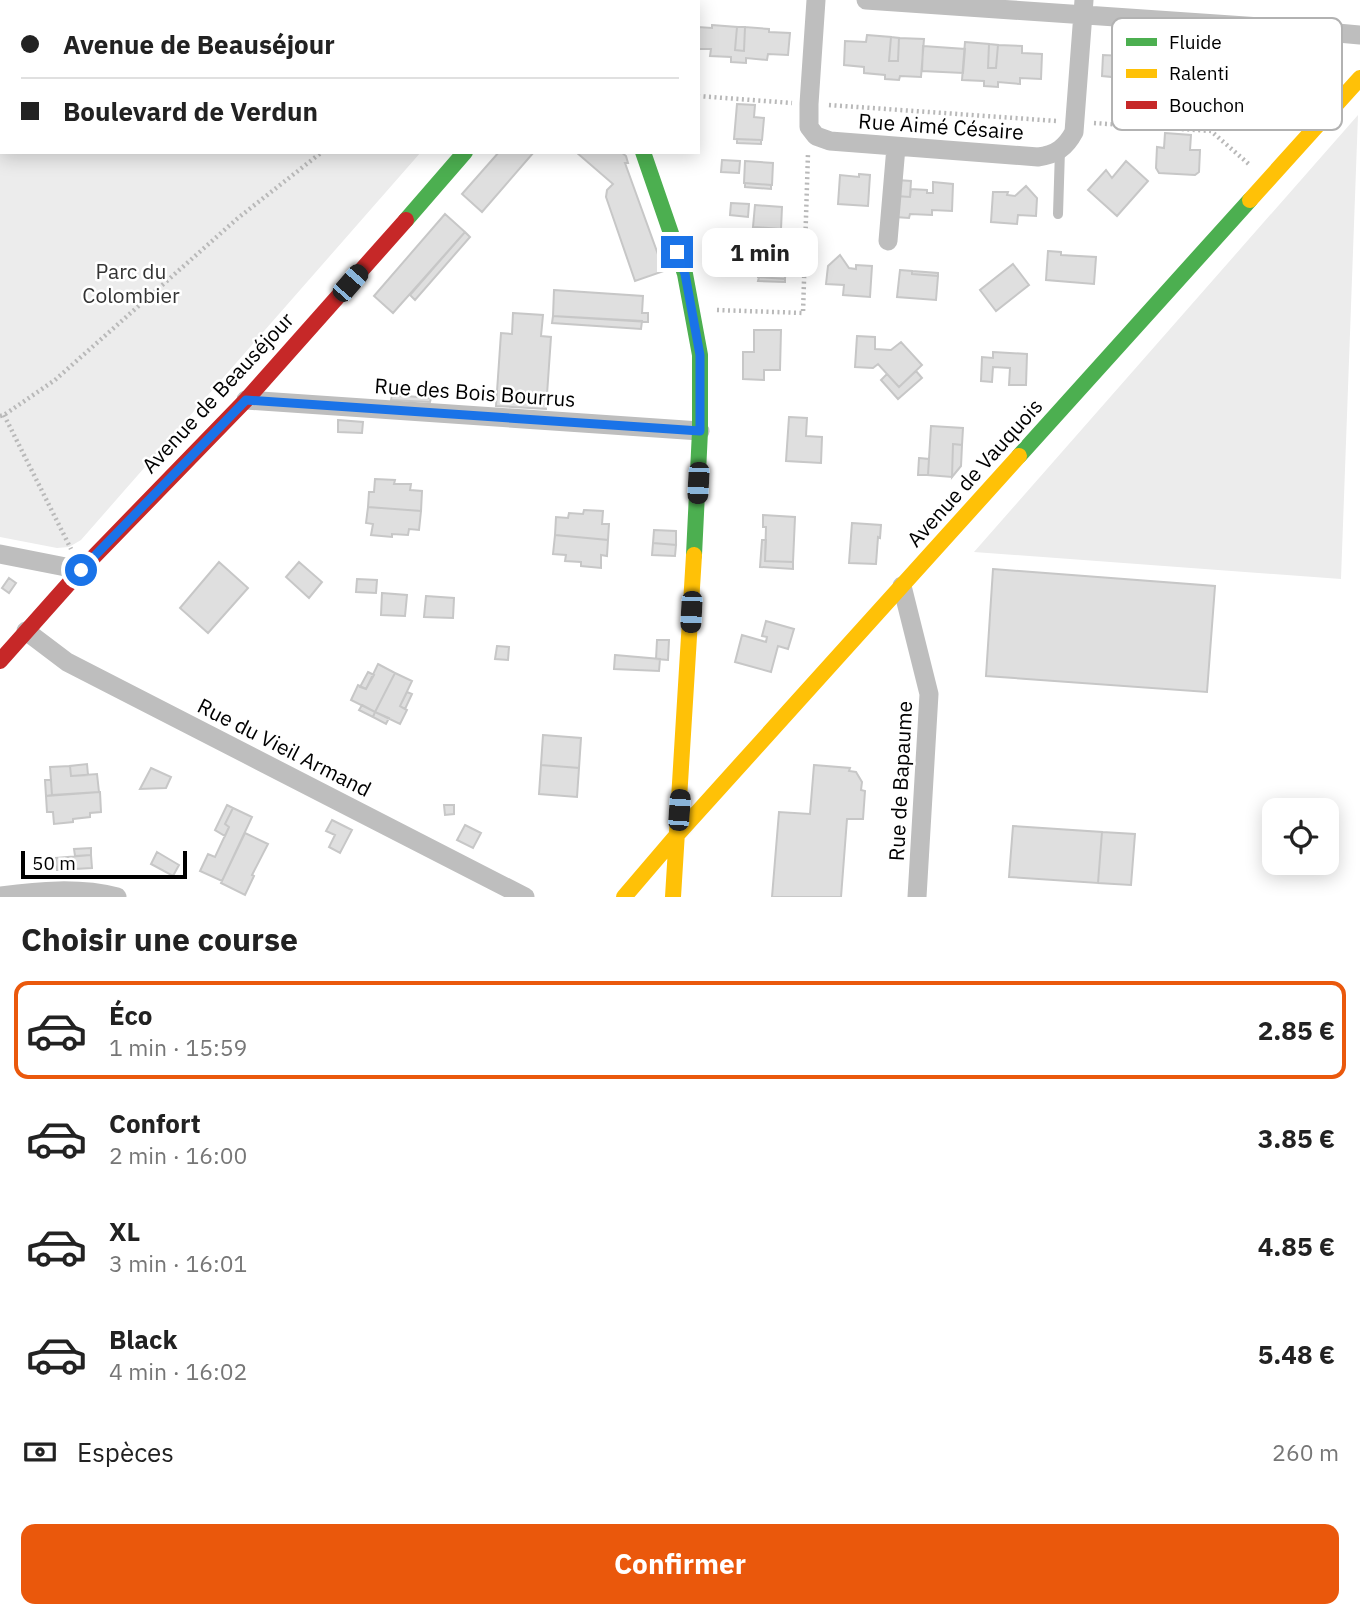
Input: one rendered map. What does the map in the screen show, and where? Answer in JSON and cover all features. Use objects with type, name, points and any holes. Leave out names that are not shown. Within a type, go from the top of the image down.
[{"type":"street","points":[[808,127],[816,0]]},
{"type":"street","points":[[866,0],[1083,7],[1189,18]]},
{"type":"street","points":[[1060,150],[1069,142],[1074,132],[1083,7]]},
{"type":"street","points":[[1342,33],[1360,35]]},
{"type":"street","name":"Avenue de Vauquois","points":[[1342,98],[1360,78]]},
{"type":"street","name":"Rue Aimé Césaire","points":[[808,127],[816,136],[830,142],[1038,157],[1049,156],[1060,150]]},
{"type":"street","name":"Avenue de Vauquois","points":[[624,897],[1313,130]]},
{"type":"street","points":[[888,241],[896,147]]},
{"type":"street","name":"Avenue de Beauséjour","points":[[0,661],[81,570],[246,400],[463,154]]},
{"type":"street","points":[[644,154],[685,274],[700,355],[700,431],[690,638],[673,897]]},
{"type":"street","name":"Rue des Bois Bourrus","points":[[246,400],[700,431]]},
{"type":"street","points":[[0,554],[81,570]]},
{"type":"street","name":"Rue de Bapaume","points":[[902,586],[929,694],[917,897]]},
{"type":"street","name":"Rue du Vieil Armand","points":[[26,631],[67,662],[525,897]]},
{"type":"street","points":[[0,896],[35,892],[96,892],[117,897]]},
{"type":"lane","points":[[1058,214],[1060,150]]},
{"type":"path","points":[[700,96],[1112,124]]},
{"type":"path","points":[[691,309],[803,313],[808,127]]},
{"type":"path","points":[[1196,130],[1211,131],[1267,180]]},
{"type":"path","points":[[81,570],[2,415],[55,380],[238,218],[318,154]]},
{"type":"green space","points":[[1358,115],[1341,579],[974,552]]},
{"type":"green space","name":"Parc du Colombier","points":[[0,154],[419,154],[81,540],[69,547],[57,548],[0,537]]},
{"type":"building","points":[[712,25],[737,27],[735,50],[744,51],[745,27],[790,33],[788,55],[768,54],[767,60],[746,58],[746,63],[731,62],[731,57],[710,56],[711,49],[700,49],[700,27],[712,28]]},
{"type":"building","points":[[737,27],[745,27],[744,51],[735,50]]},
{"type":"building","points":[[867,35],[891,37],[889,61],[898,61],[899,38],[924,39],[921,77],[900,76],[899,80],[885,79],[885,75],[864,73],[864,67],[844,65],[845,41],[866,42]]},
{"type":"building","points":[[891,37],[899,38],[898,61],[889,61]]},
{"type":"building","points":[[965,42],[989,44],[988,68],[996,68],[998,45],[1022,46],[1022,53],[1042,54],[1041,79],[1020,78],[1020,84],[998,82],[998,87],[984,86],[984,81],[962,80]]},
{"type":"building","points":[[989,44],[998,45],[996,68],[988,68]]},
{"type":"building","points":[[923,46],[965,49],[963,73],[922,71]]},
{"type":"building","points":[[1103,55],[1112,55],[1112,77],[1102,76]]},
{"type":"building","points":[[737,104],[755,105],[754,117],[764,118],[762,140],[734,139]]},
{"type":"building","points":[[1165,133],[1191,135],[1190,150],[1200,150],[1199,172],[1195,175],[1159,173],[1156,168],[1157,147],[1164,148]]},
{"type":"building","points":[[737,139],[761,140],[761,144],[737,143]]},
{"type":"building","points":[[497,154],[532,154],[482,212],[462,194]]},
{"type":"building","points":[[578,154],[626,156],[628,163],[625,163],[664,271],[635,281],[606,197],[607,190],[613,184]]},
{"type":"building","points":[[722,160],[740,161],[739,173],[721,172]]},
{"type":"building","points":[[745,161],[773,163],[772,185],[744,183]]},
{"type":"building","points":[[1126,161],[1148,181],[1117,216],[1088,190],[1106,170],[1112,178]]},
{"type":"building","points":[[859,174],[870,175],[868,206],[838,204],[840,175],[859,177]]},
{"type":"building","points":[[897,180],[911,181],[910,197],[896,196]]},
{"type":"building","points":[[933,182],[953,184],[952,211],[932,210],[932,215],[910,214],[909,218],[895,217],[896,196],[910,197],[911,189],[933,193]]},
{"type":"building","points":[[745,183],[771,185],[771,189],[745,187]]},
{"type":"building","points":[[1026,186],[1037,198],[1036,216],[1018,215],[1017,224],[991,222],[993,192],[1008,192],[1007,195],[1015,196]]},
{"type":"building","points":[[731,203],[749,204],[748,217],[730,215]]},
{"type":"building","points":[[755,205],[782,207],[781,229],[753,227]]},
{"type":"building","points":[[445,214],[465,232],[393,313],[374,296]]},
{"type":"building","points":[[754,227],[780,229],[780,233],[754,231]]},
{"type":"building","points":[[465,232],[470,237],[415,300],[410,295]]},
{"type":"building","points":[[1048,251],[1061,252],[1061,255],[1096,257],[1094,284],[1046,280]]},
{"type":"building","points":[[736,253],[754,254],[753,266],[735,265]]},
{"type":"building","points":[[759,255],[787,256],[785,279],[758,277]]},
{"type":"building","points":[[840,255],[849,268],[856,269],[856,265],[872,266],[870,297],[843,295],[844,285],[826,284],[828,266]]},
{"type":"building","points":[[1013,264],[1029,285],[996,311],[980,290]]},
{"type":"building","points":[[900,270],[938,276],[936,300],[897,297]]},
{"type":"building","points":[[912,271],[938,273],[938,276],[912,274]]},
{"type":"building","points":[[759,277],[785,279],[785,282],[758,281]]},
{"type":"building","points":[[554,290],[643,296],[642,313],[648,313],[648,322],[553,316]]},
{"type":"building","points":[[513,313],[543,315],[541,336],[551,337],[546,409],[496,406],[501,333],[512,334]]},
{"type":"building","points":[[553,316],[642,321],[641,329],[552,323]]},
{"type":"building","points":[[754,330],[781,330],[780,370],[764,370],[764,380],[743,379],[743,352],[754,352]]},
{"type":"building","points":[[857,336],[875,337],[875,349],[891,350],[901,342],[922,365],[899,387],[878,364],[873,368],[855,367]]},
{"type":"building","points":[[993,352],[1027,354],[1026,385],[1009,385],[1010,368],[993,367],[992,382],[981,381],[982,357],[993,358]]},
{"type":"building","points":[[916,371],[922,378],[898,399],[881,380],[887,374],[899,387]]},
{"type":"building","points":[[392,395],[431,398],[430,402],[391,400]]},
{"type":"building","points":[[789,417],[807,418],[806,436],[822,437],[821,463],[786,461]]},
{"type":"building","points":[[338,420],[363,422],[362,433],[338,432]]},
{"type":"building","points":[[931,426],[963,428],[962,445],[953,444],[952,477],[928,475]]},
{"type":"building","points":[[953,444],[962,445],[961,466],[952,477]]},
{"type":"building","points":[[919,458],[929,459],[928,475],[918,475]]},
{"type":"building","points":[[375,479],[395,480],[394,484],[411,484],[410,490],[422,491],[421,511],[368,507],[369,492],[374,492]]},
{"type":"building","points":[[368,507],[421,511],[419,530],[409,529],[408,535],[392,534],[392,537],[371,535],[373,524],[366,523]]},
{"type":"building","points":[[584,510],[603,511],[602,524],[609,524],[608,540],[555,535],[556,517],[568,518],[569,513],[583,514]]},
{"type":"building","points":[[763,515],[795,517],[793,562],[765,561],[766,527],[763,527]]},
{"type":"building","points":[[852,523],[881,525],[876,564],[849,563]]},
{"type":"building","points":[[654,530],[676,531],[676,545],[653,543]]},
{"type":"building","points":[[555,535],[608,540],[607,556],[601,555],[601,568],[581,566],[581,562],[565,561],[566,555],[553,554]]},
{"type":"building","points":[[762,540],[766,540],[765,561],[793,562],[793,569],[760,567]]},
{"type":"building","points":[[653,543],[676,545],[675,556],[652,555]]},
{"type":"building","points":[[219,562],[248,588],[208,633],[180,608]]},
{"type":"building","points":[[299,562],[322,582],[309,598],[286,577]]},
{"type":"building","points":[[993,569],[1215,586],[1207,692],[986,676]]},
{"type":"building","points":[[9,578],[16,583],[9,593],[2,588]]},
{"type":"building","points":[[357,579],[377,580],[376,593],[356,592]]},
{"type":"building","points":[[382,593],[407,595],[405,616],[381,615]]},
{"type":"building","points":[[426,596],[454,598],[453,618],[424,617]]},
{"type":"building","points":[[766,621],[794,629],[788,649],[778,646],[771,672],[735,662],[742,635],[766,642],[767,637],[762,636]]},
{"type":"building","points":[[657,640],[669,640],[668,660],[656,659]]},
{"type":"building","points":[[497,646],[509,647],[508,660],[495,659]]},
{"type":"building","points":[[615,655],[660,659],[659,671],[614,669]]},
{"type":"building","points":[[378,664],[395,673],[375,712],[351,700],[358,685],[366,689]]},
{"type":"building","points":[[368,672],[374,675],[366,689],[360,687]]},
{"type":"building","points":[[395,673],[412,681],[400,706],[407,710],[400,724],[375,712]]},
{"type":"building","points":[[407,692],[412,694],[405,709],[400,706]]},
{"type":"building","points":[[362,705],[375,712],[373,717],[359,710]]},
{"type":"building","points":[[375,712],[389,718],[386,724],[373,717]]},
{"type":"building","points":[[543,735],[581,738],[579,768],[541,765]]},
{"type":"building","points":[[87,764],[88,775],[71,776],[70,766]]},
{"type":"building","points":[[541,765],[579,768],[577,797],[539,794]]},
{"type":"building","points":[[814,765],[850,768],[849,771],[856,772],[862,782],[861,790],[865,791],[863,819],[847,819],[841,897],[772,897],[779,812],[810,814]]},
{"type":"building","points":[[70,766],[71,776],[97,774],[99,792],[52,795],[50,767]]},
{"type":"building","points":[[151,768],[171,777],[166,788],[140,789]]},
{"type":"building","points":[[45,780],[51,780],[52,795],[46,796]]},
{"type":"building","points":[[100,792],[101,812],[90,813],[90,817],[54,824],[53,812],[47,812],[46,796]]},
{"type":"building","points":[[227,805],[233,808],[225,824],[229,827],[225,836],[215,830]]},
{"type":"building","points":[[444,805],[454,805],[454,814],[445,815]]},
{"type":"building","points":[[233,808],[252,817],[222,881],[200,871],[208,854],[215,857],[229,827],[225,824]]},
{"type":"building","points":[[332,820],[352,830],[340,853],[329,847],[335,835],[326,831]]},
{"type":"building","points":[[465,825],[481,833],[473,848],[457,840]]},
{"type":"building","points":[[1013,826],[1102,832],[1098,883],[1009,877]]},
{"type":"building","points":[[1102,832],[1135,834],[1131,885],[1098,883]]},
{"type":"building","points":[[245,833],[268,844],[245,895],[221,883]]},
{"type":"building","points":[[91,848],[91,855],[75,856],[74,849]]},
{"type":"building","points":[[157,852],[179,865],[173,876],[151,864]]},
{"type":"building","points":[[91,855],[92,868],[57,870],[56,858]]},
{"type":"traffic: fast","points":[[406,220],[463,154]]},
{"type":"traffic: fast","points":[[644,154],[685,274],[700,355],[700,431],[694,555]]},
{"type":"traffic: fast","points":[[1019,456],[1250,200]]},
{"type":"traffic: slow","points":[[1342,98],[1360,78]]},
{"type":"traffic: slow","points":[[1250,200],[1313,130]]},
{"type":"traffic: slow","points":[[624,897],[1019,456]]},
{"type":"traffic: slow","points":[[673,897],[694,555]]},
{"type":"traffic: jam","points":[[0,661],[81,570],[246,400],[406,220]]},
{"type":"route","points":[[81,570],[246,400],[700,431],[700,355],[685,274],[677,252]]}]
